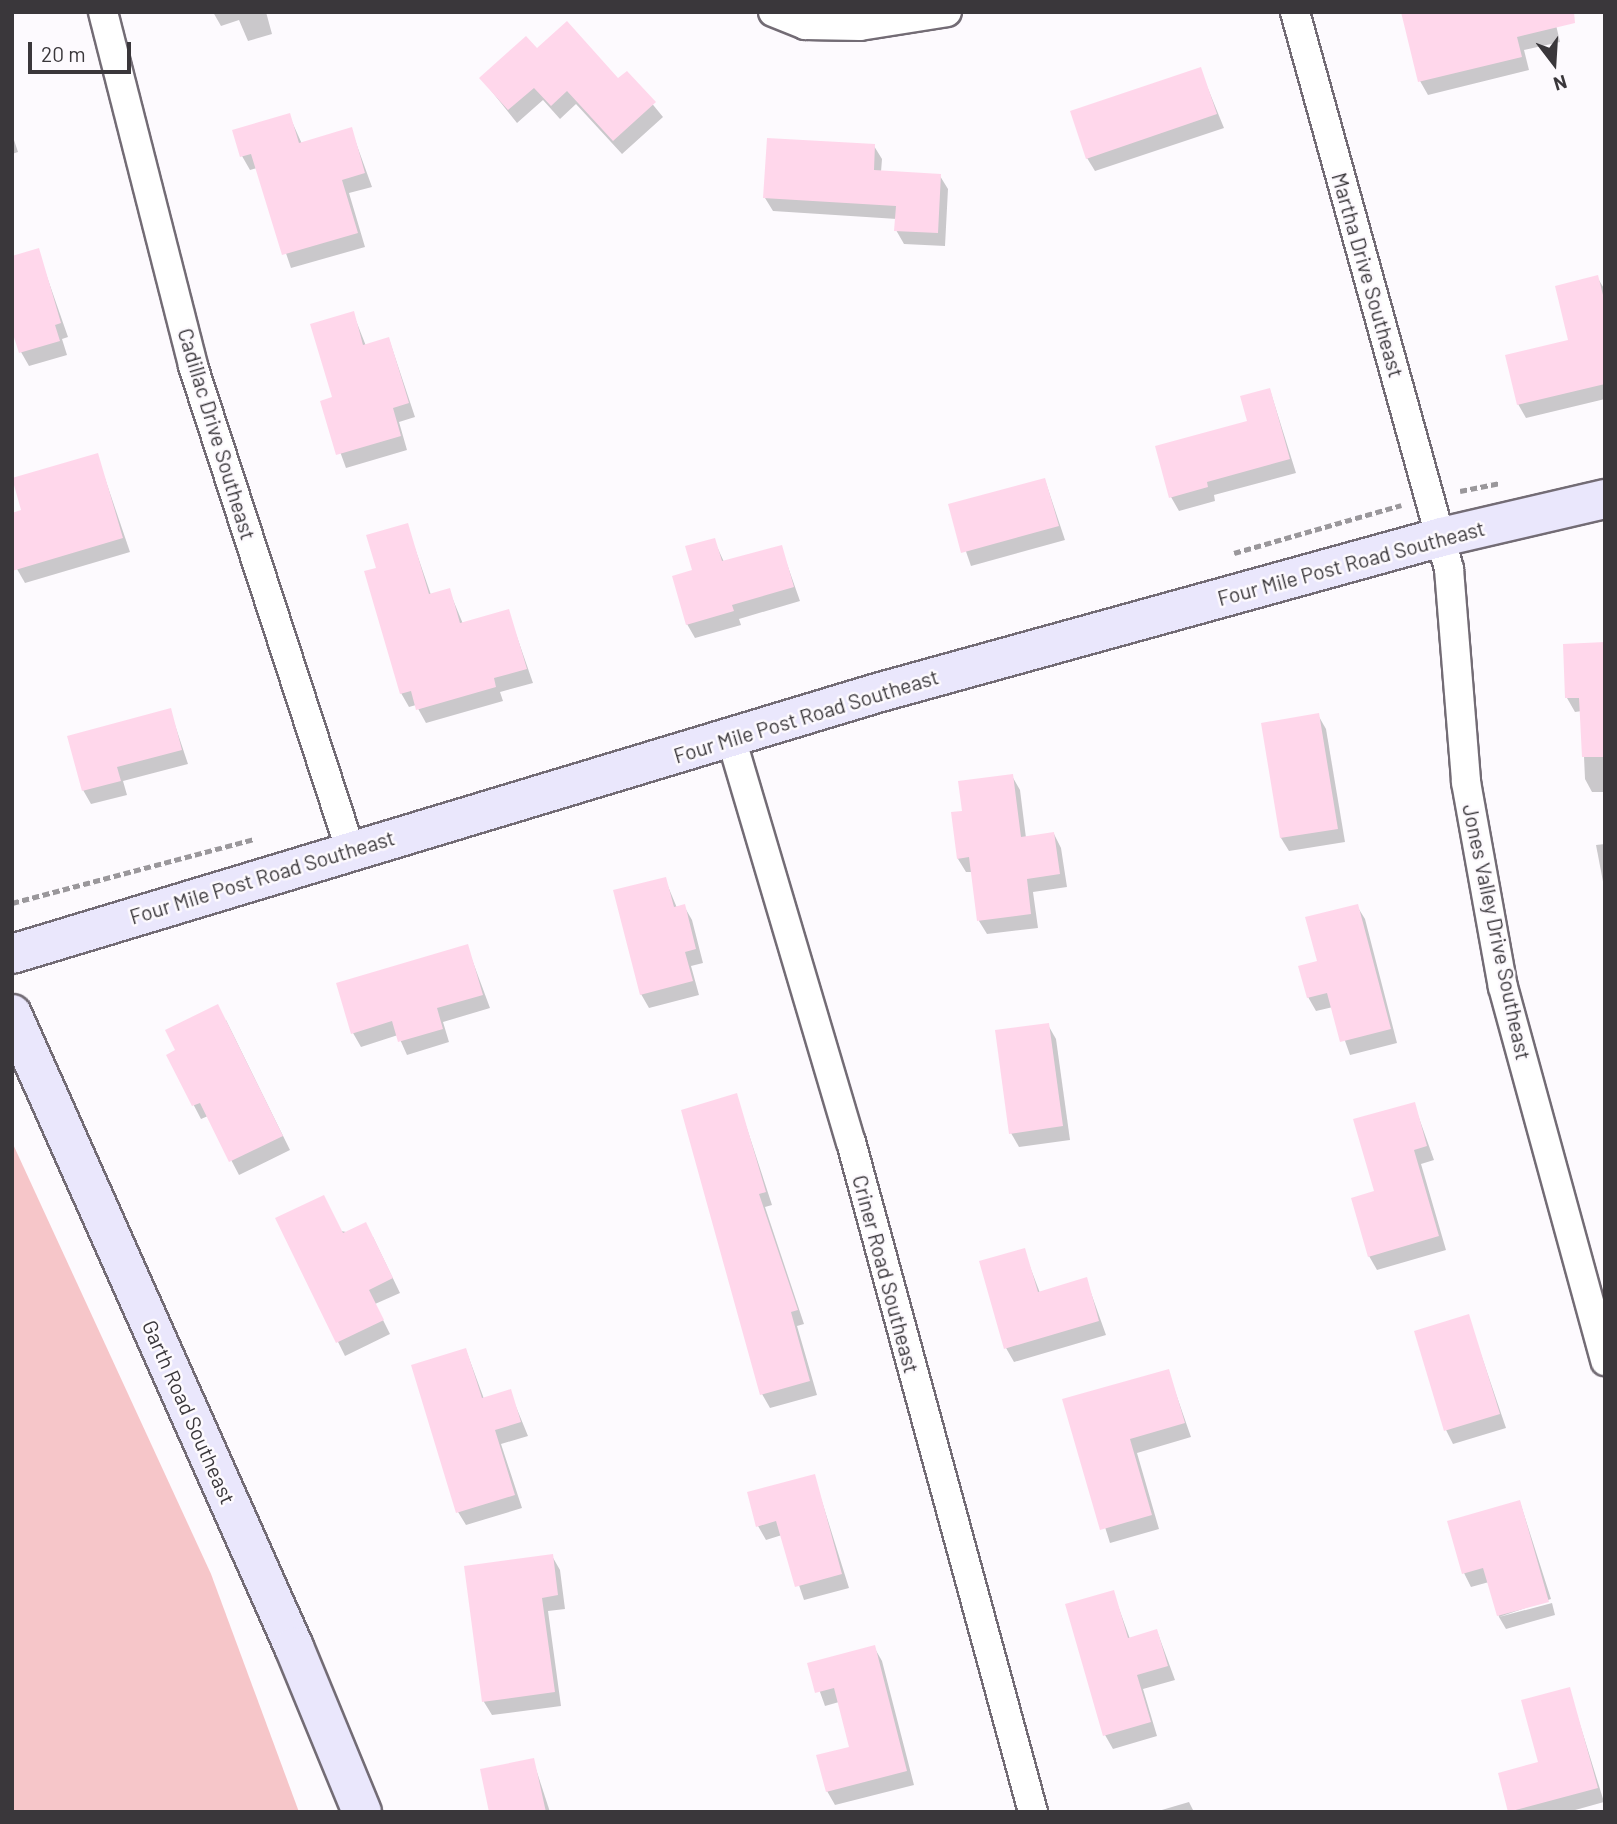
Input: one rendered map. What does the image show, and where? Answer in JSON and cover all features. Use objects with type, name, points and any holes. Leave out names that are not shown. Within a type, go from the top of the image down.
[{"type":"main road","name":"Four Mile Post Road Southeast","points":[[12,954],[350,849],[877,693],[1442,537],[1605,499]]},
{"type":"main road","name":"Garth Road Southeast","points":[[12,1014],[294,1647],[362,1812]]},
{"type":"street","name":"Cadillac Drive Southeast","points":[[103,12],[193,366],[350,849]]},
{"type":"street","points":[[773,12],[805,25],[860,26],[947,12]]},
{"type":"street","name":"Martha Drive Southeast","points":[[1294,12],[1442,537]]},
{"type":"street","name":"Jones Valley Drive Southeast","points":[[1442,537],[1450,569],[1466,782],[1503,988],[1605,1361]]},
{"type":"street","name":"Criner Road Southeast","points":[[731,738],[851,1142],[1033,1812]]},
{"type":"shaded area","points":[[12,1142],[211,1574],[299,1812],[12,1812]]},
{"type":"building","points":[[1401,12],[1574,12],[1575,23],[1517,37],[1522,57],[1418,82]]},
{"type":"building","points":[[567,21],[618,78],[627,71],[656,102],[613,141],[567,91],[551,106],[534,88],[508,110],[479,78],[526,36],[537,48]]},
{"type":"building","points":[[1201,67],[1217,114],[1086,159],[1070,111]]},
{"type":"building","points":[[290,113],[299,143],[352,127],[365,173],[342,180],[358,233],[282,255],[251,154],[240,157],[232,130]]},
{"type":"building","points":[[767,138],[875,144],[874,170],[941,174],[938,233],[894,231],[896,206],[763,198]]},
{"type":"building","points":[[39,248],[61,323],[55,325],[60,341],[19,353],[12,331],[12,256]]},
{"type":"building","points":[[1598,275],[1605,303],[1605,384],[1517,405],[1505,355],[1568,340],[1555,286]]},
{"type":"building","points":[[354,311],[363,345],[389,337],[409,403],[393,408],[401,436],[336,455],[320,401],[332,397],[310,324]]},
{"type":"building","points":[[1270,388],[1290,459],[1207,482],[1208,487],[1169,498],[1155,446],[1247,421],[1240,396]]},
{"type":"building","points":[[98,453],[123,538],[12,571],[12,513],[21,510],[12,478]]},
{"type":"building","points":[[1045,478],[1059,526],[961,553],[948,504]]},
{"type":"building","points":[[408,523],[429,594],[450,588],[460,623],[509,609],[527,669],[494,678],[496,687],[416,710],[411,691],[400,694],[364,571],[376,568],[366,535]]},
{"type":"building","points":[[715,538],[722,561],[782,545],[794,587],[732,605],[734,611],[686,625],[672,576],[692,570],[685,546]]},
{"type":"building","points":[[1605,642],[1605,757],[1582,757],[1579,698],[1565,698],[1563,644]]},
{"type":"building","points":[[171,708],[182,750],[117,767],[121,781],[82,791],[67,736]]},
{"type":"building","points":[[1319,713],[1338,829],[1280,838],[1261,723]]},
{"type":"building","points":[[1013,774],[1021,837],[1054,832],[1060,874],[1027,879],[1031,914],[977,921],[969,857],[957,859],[951,812],[962,811],[958,781]]},
{"type":"building","points":[[666,877],[674,907],[685,904],[696,949],[685,952],[693,981],[640,995],[613,890]]},
{"type":"building","points":[[1358,904],[1391,1029],[1340,1042],[1327,993],[1307,998],[1298,966],[1317,961],[1305,917]]},
{"type":"building","points":[[468,944],[483,995],[437,1008],[443,1029],[398,1042],[392,1021],[351,1034],[336,983]]},
{"type":"building","points":[[218,1004],[283,1136],[229,1162],[200,1103],[192,1106],[166,1055],[175,1050],[165,1030]]},
{"type":"building","points":[[1049,1023],[1063,1126],[1009,1134],[995,1030]]},
{"type":"building","points":[[737,1093],[766,1192],[759,1194],[798,1310],[791,1312],[810,1381],[760,1395],[681,1110]]},
{"type":"building","points":[[1415,1102],[1427,1146],[1414,1150],[1439,1236],[1368,1257],[1351,1198],[1374,1191],[1353,1119]]},
{"type":"building","points":[[324,1195],[343,1233],[366,1222],[393,1278],[369,1290],[384,1320],[336,1343],[275,1218]]},
{"type":"building","points":[[1025,1248],[1038,1292],[1087,1277],[1099,1321],[1004,1349],[979,1261]]},
{"type":"building","points":[[1469,1314],[1500,1414],[1444,1431],[1414,1331]]},
{"type":"building","points":[[466,1348],[482,1398],[511,1389],[521,1422],[495,1430],[515,1495],[456,1513],[411,1365]]},
{"type":"building","points":[[1169,1369],[1185,1423],[1130,1439],[1152,1515],[1100,1530],[1062,1399]]},
{"type":"building","points":[[815,1474],[842,1574],[795,1587],[776,1521],[756,1527],[747,1492]]},
{"type":"building","points":[[1520,1500],[1549,1602],[1497,1616],[1483,1568],[1462,1574],[1447,1521]]},
{"type":"building","points":[[553,1554],[558,1595],[542,1598],[555,1692],[482,1702],[464,1566]]},
{"type":"building","points":[[1114,1590],[1128,1638],[1157,1629],[1168,1666],[1137,1675],[1151,1722],[1103,1736],[1065,1604]]},
{"type":"building","points":[[875,1645],[907,1771],[826,1792],[816,1755],[849,1747],[834,1688],[815,1693],[807,1663]]},
{"type":"building","points":[[1570,1687],[1598,1788],[1508,1812],[1498,1773],[1538,1762],[1521,1700]]},
{"type":"building","points":[[534,1758],[546,1812],[489,1812],[480,1769]]}]
